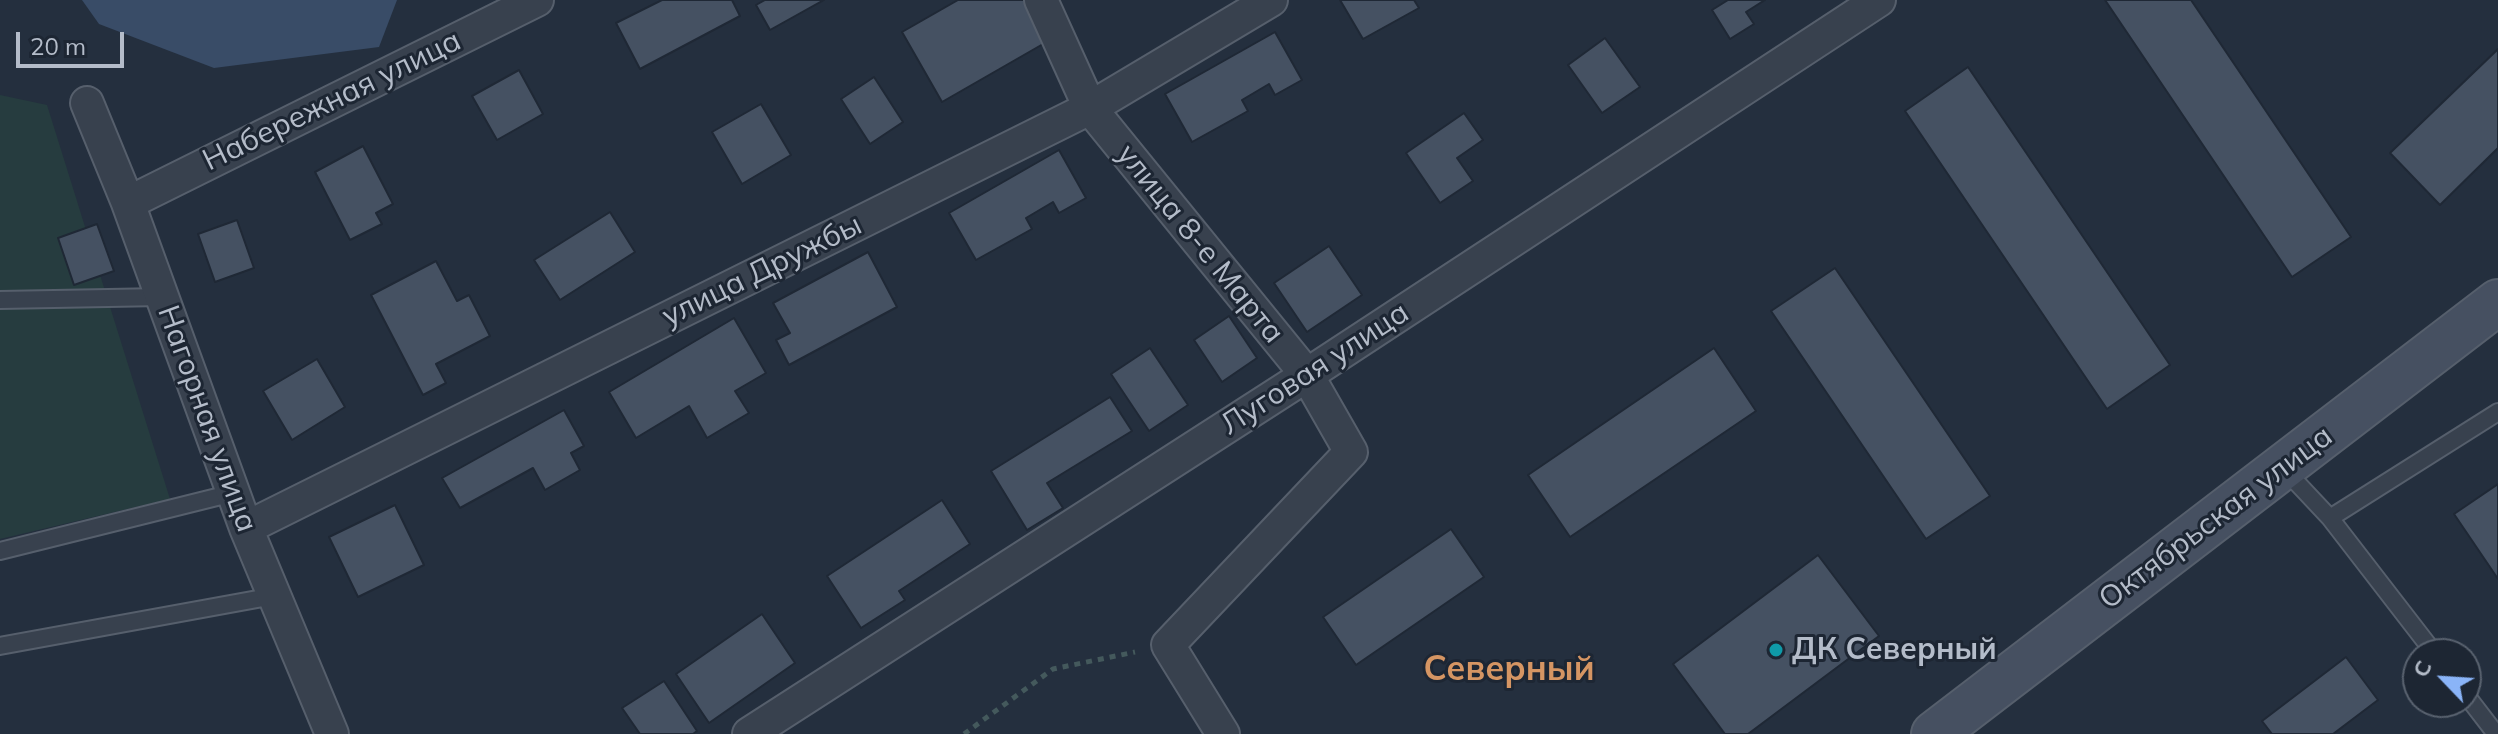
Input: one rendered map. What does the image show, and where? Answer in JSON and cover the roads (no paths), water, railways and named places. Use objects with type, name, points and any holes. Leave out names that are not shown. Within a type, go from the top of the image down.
[{"type":"street","name":"Набережная улица","points":[[128,203],[537,0]]},
{"type":"street","name":"улица 8-е Марта","points":[[1041,0],[1090,108],[1307,375],[1351,452],[1168,645],[1223,734]]},
{"type":"street","name":"улица Дружбы","points":[[246,528],[1090,108],[1271,0]]},
{"type":"street","name":"Луговая улица","points":[[749,734],[1307,375],[1879,0]]},
{"type":"street","name":"Нагорная улица","points":[[87,103],[128,203],[246,528],[332,734]]},
{"type":"street","name":"Октябрьская улица","points":[[1934,734],[2498,302]]},
{"type":"lane","points":[[0,300],[162,297]]},
{"type":"lane","points":[[2330,518],[2498,412]]},
{"type":"lane","points":[[2283,468],[2330,518],[2423,638]]},
{"type":"lane","points":[[0,551],[233,493]]},
{"type":"lane","points":[[0,646],[274,596]]},
{"type":"lane","points":[[2482,716],[2496,734]]},
{"type":"water","points":[[82,0],[397,0],[379,47],[214,68],[99,24]]},
{"type":"place","name":"ДК Северный","points":[[1776,650]]},
{"type":"district","name":"Северный","points":[[1509,670]]}]
